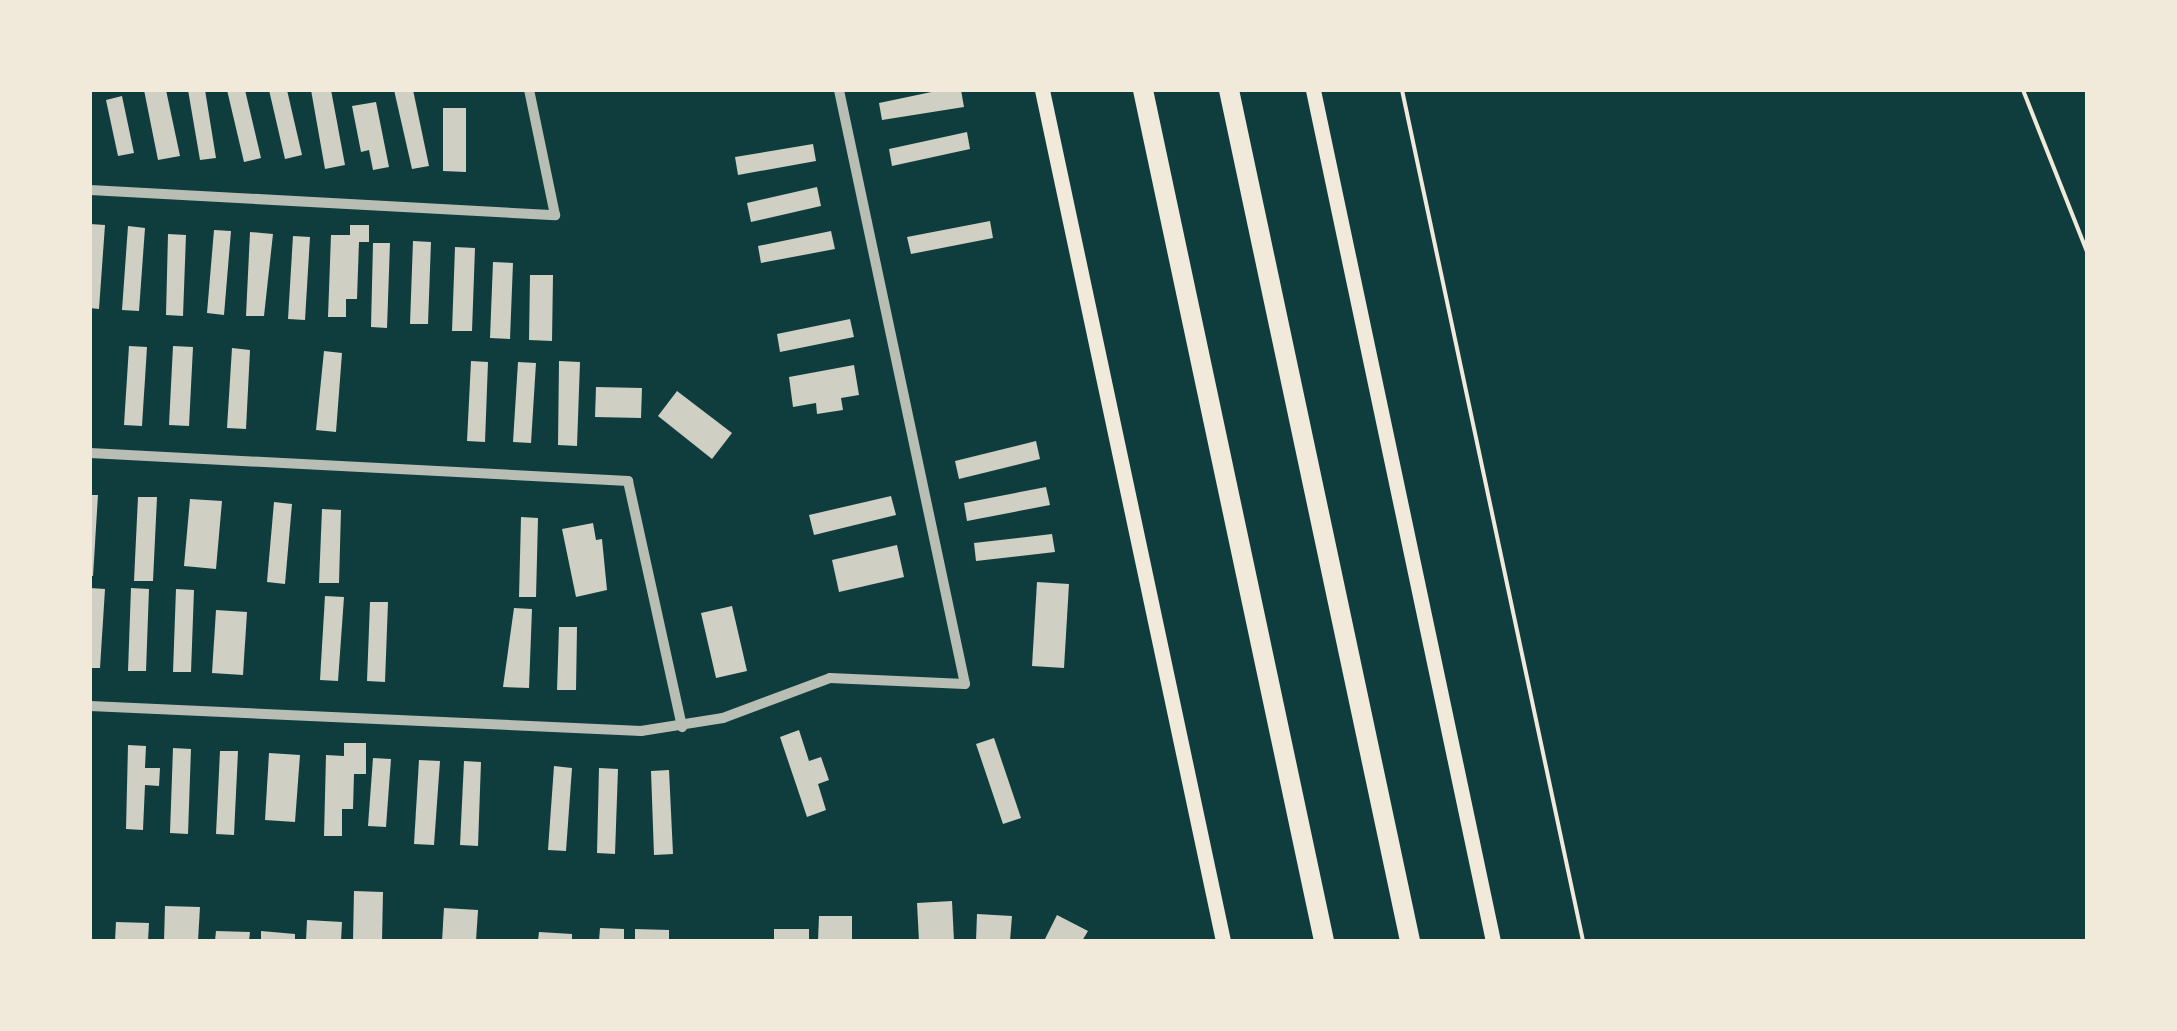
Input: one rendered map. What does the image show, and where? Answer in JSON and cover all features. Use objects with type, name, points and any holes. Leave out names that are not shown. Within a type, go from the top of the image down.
[{"type":"highway","points":[[1143,90],[1324,941]]},
{"type":"highway","points":[[1229,90],[1410,941]]},
{"type":"main road","points":[[1042,90],[1223,941]]},
{"type":"main road","points":[[1313,90],[1493,941]]},
{"type":"street","points":[[90,190],[555,214],[529,90]]},
{"type":"street","points":[[90,706],[641,731],[682,727],[830,678],[965,684],[838,90]]},
{"type":"street","points":[[90,452],[628,480],[682,727]]},
{"type":"path","points":[[1402,90],[1582,941]]},
{"type":"path","points":[[2023,90],[2087,252]]},
{"type":"building","points":[[144,90],[166,90],[180,156],[158,160]]},
{"type":"building","points":[[188,90],[205,90],[216,158],[200,160]]},
{"type":"building","points":[[227,90],[245,90],[261,158],[244,162]]},
{"type":"building","points":[[269,90],[287,90],[302,155],[285,159]]},
{"type":"building","points":[[311,90],[331,90],[345,165],[325,169]]},
{"type":"building","points":[[394,90],[413,90],[429,166],[412,169]]},
{"type":"building","points":[[941,90],[961,90],[964,107],[882,120],[879,103]]},
{"type":"building","points":[[122,96],[134,153],[118,156],[106,100]]},
{"type":"building","points":[[376,102],[389,167],[373,170],[369,150],[361,152],[352,106]]},
{"type":"building","points":[[443,108],[466,108],[466,172],[443,171]]},
{"type":"building","points":[[967,132],[970,149],[892,166],[889,149]]},
{"type":"building","points":[[813,144],[816,161],[738,175],[735,157]]},
{"type":"building","points":[[817,187],[821,206],[751,222],[747,203]]},
{"type":"building","points":[[990,221],[993,238],[911,254],[907,237]]},
{"type":"building","points":[[90,224],[105,225],[99,309],[90,308]]},
{"type":"building","points":[[350,225],[369,225],[369,242],[359,242],[357,299],[346,299],[346,317],[328,317],[331,235],[350,235]]},
{"type":"building","points":[[128,226],[145,228],[139,311],[122,310]]},
{"type":"building","points":[[214,230],[231,231],[224,315],[207,313]]},
{"type":"building","points":[[831,231],[835,249],[761,263],[758,246]]},
{"type":"building","points":[[250,232],[273,234],[264,316],[246,316]]},
{"type":"building","points":[[168,234],[186,235],[183,316],[166,315]]},
{"type":"building","points":[[293,236],[310,237],[305,320],[288,319]]},
{"type":"building","points":[[413,241],[431,242],[428,324],[410,324]]},
{"type":"building","points":[[373,243],[390,243],[387,328],[371,327]]},
{"type":"building","points":[[455,247],[475,248],[472,331],[452,331]]},
{"type":"building","points":[[493,262],[513,263],[510,339],[490,338]]},
{"type":"building","points":[[530,275],[553,275],[552,341],[529,340]]},
{"type":"building","points":[[850,319],[854,337],[780,352],[777,334]]},
{"type":"building","points":[[129,346],[147,347],[142,426],[124,425]]},
{"type":"building","points":[[173,346],[193,347],[189,426],[169,425]]},
{"type":"building","points":[[232,348],[250,350],[246,429],[227,428]]},
{"type":"building","points":[[324,351],[342,353],[336,432],[316,430]]},
{"type":"building","points":[[471,361],[488,362],[485,442],[467,441]]},
{"type":"building","points":[[559,361],[580,362],[577,446],[558,445]]},
{"type":"building","points":[[518,362],[536,363],[531,443],[513,442]]},
{"type":"building","points":[[854,365],[859,395],[841,398],[843,410],[817,414],[816,403],[793,407],[789,377]]},
{"type":"building","points":[[596,387],[642,388],[641,418],[595,417]]},
{"type":"building","points":[[677,391],[732,433],[712,459],[658,416]]},
{"type":"building","points":[[1036,441],[1040,459],[959,479],[955,461]]},
{"type":"building","points":[[1046,487],[1050,505],[967,521],[964,503]]},
{"type":"building","points":[[90,495],[98,495],[93,576],[90,576]]},
{"type":"building","points":[[891,496],[896,515],[814,535],[809,515]]},
{"type":"building","points":[[138,497],[157,497],[153,581],[134,581]]},
{"type":"building","points":[[190,499],[222,501],[216,569],[184,566]]},
{"type":"building","points":[[274,502],[292,504],[285,584],[267,582]]},
{"type":"building","points":[[322,509],[341,510],[339,583],[319,583]]},
{"type":"building","points":[[521,517],[538,518],[536,597],[519,597]]},
{"type":"building","points":[[593,523],[596,540],[602,539],[607,590],[576,597],[562,529]]},
{"type":"building","points":[[1052,534],[1055,552],[976,561],[974,543]]},
{"type":"building","points":[[897,545],[904,577],[839,592],[832,560]]},
{"type":"building","points":[[1037,582],[1069,584],[1064,668],[1032,666]]},
{"type":"building","points":[[90,588],[105,589],[100,668],[90,668]]},
{"type":"building","points":[[131,588],[149,589],[146,671],[128,671]]},
{"type":"building","points":[[176,589],[194,590],[191,672],[173,672]]},
{"type":"building","points":[[325,596],[344,597],[338,681],[320,680]]},
{"type":"building","points":[[370,602],[388,602],[385,682],[367,681]]},
{"type":"building","points":[[732,606],[747,671],[716,678],[701,613]]},
{"type":"building","points":[[514,608],[532,609],[529,688],[503,687]]},
{"type":"building","points":[[216,610],[247,612],[243,675],[212,673]]},
{"type":"building","points":[[559,627],[577,627],[576,690],[557,690]]},
{"type":"building","points":[[799,730],[809,761],[821,757],[829,780],[818,784],[826,810],[807,817],[780,737]]},
{"type":"building","points":[[994,738],[1021,818],[1003,824],[976,744]]},
{"type":"building","points":[[344,743],[366,743],[366,774],[354,774],[353,809],[342,809],[342,836],[324,836],[326,755],[344,756]]},
{"type":"building","points":[[128,745],[146,746],[145,768],[160,768],[159,786],[145,785],[143,830],[126,829]]},
{"type":"building","points":[[173,748],[191,749],[188,834],[170,833]]},
{"type":"building","points":[[220,751],[238,751],[234,835],[216,834]]},
{"type":"building","points":[[269,753],[300,755],[295,822],[265,820]]},
{"type":"building","points":[[373,758],[391,759],[386,827],[368,826]]},
{"type":"building","points":[[419,760],[440,761],[434,845],[414,844]]},
{"type":"building","points":[[464,761],[481,762],[478,846],[460,845]]},
{"type":"building","points":[[554,766],[572,768],[566,851],[548,850]]},
{"type":"building","points":[[599,768],[618,769],[615,854],[597,853]]},
{"type":"building","points":[[669,770],[673,854],[654,855],[651,771]]},
{"type":"building","points":[[354,891],[383,892],[382,941],[353,941]]},
{"type":"building","points":[[952,901],[954,941],[919,941],[917,903]]},
{"type":"building","points":[[165,906],[200,907],[198,941],[164,941]]},
{"type":"building","points":[[444,908],[478,910],[476,941],[442,941]]},
{"type":"building","points":[[977,914],[1012,916],[1010,941],[976,941]]},
{"type":"building","points":[[1057,915],[1088,931],[1082,941],[1044,941]]},
{"type":"building","points":[[819,916],[852,916],[852,941],[818,941]]},
{"type":"building","points":[[307,920],[342,922],[341,941],[306,941]]},
{"type":"building","points":[[116,922],[149,923],[148,941],[115,941]]},
{"type":"building","points":[[600,928],[624,929],[624,941],[599,941]]},
{"type":"building","points":[[635,929],[669,930],[669,941],[635,941]]},
{"type":"building","points":[[774,929],[809,929],[809,941],[774,941]]},
{"type":"building","points":[[216,931],[250,932],[249,941],[215,941]]},
{"type":"building","points":[[261,931],[295,934],[295,941],[261,941]]},
{"type":"building","points":[[539,932],[572,934],[572,941],[538,941]]}]
